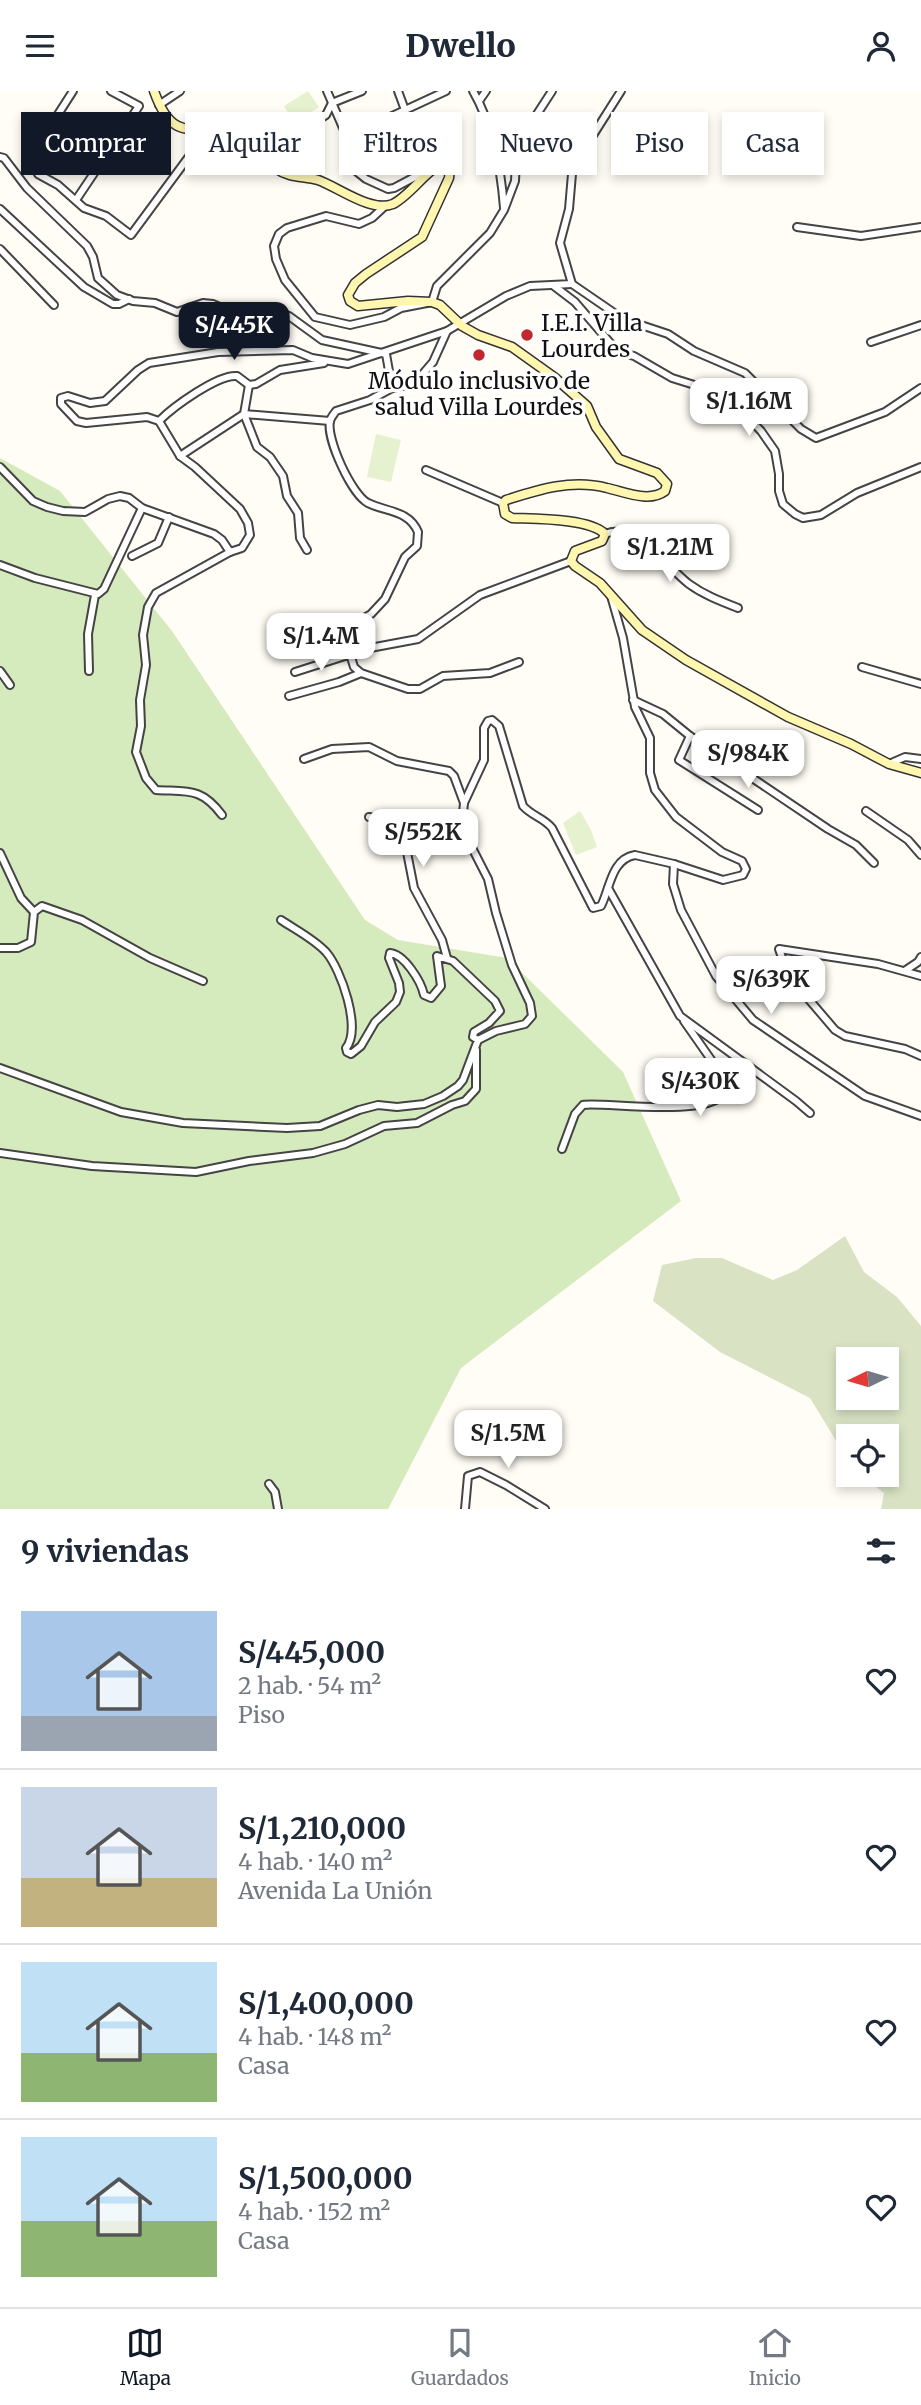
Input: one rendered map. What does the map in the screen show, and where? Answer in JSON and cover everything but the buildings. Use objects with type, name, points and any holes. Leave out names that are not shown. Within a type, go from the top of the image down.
[{"type":"main road","points":[[154,91],[169,122],[185,129]]},
{"type":"main road","points":[[288,175],[316,180],[351,197],[385,206],[410,193],[427,175]]},
{"type":"main road","points":[[450,175],[422,237],[355,283],[348,295],[351,303],[358,306],[408,300],[440,305],[460,324],[478,335],[512,347],[554,377],[587,406],[596,427],[619,459],[657,473],[667,484],[665,491],[656,496],[628,494],[605,487],[576,484],[550,486],[506,500],[503,503],[505,514],[586,525],[600,530],[605,534],[598,544],[575,551],[571,561],[600,583],[642,630],[686,660],[788,717],[889,764],[921,773]]},
{"type":"street","points":[[73,91],[30,161],[38,174],[58,185],[84,208],[106,216],[131,235],[185,162]]},
{"type":"street","points":[[76,200],[139,106],[111,91]]},
{"type":"street","points":[[159,104],[180,91]]},
{"type":"street","points":[[327,91],[339,119]]},
{"type":"street","points":[[325,116],[332,103],[362,91]]},
{"type":"street","points":[[398,91],[405,110]]},
{"type":"street","points":[[401,112],[446,91]]},
{"type":"street","points":[[473,91],[487,121],[502,177],[505,210]]},
{"type":"street","points":[[479,101],[486,91]]},
{"type":"street","points":[[385,206],[372,218],[359,224],[326,216],[287,228],[279,234],[274,246],[285,280],[315,317],[350,325],[384,317],[401,308],[432,302],[437,286],[490,233],[505,210],[515,181],[516,160],[523,141],[552,91]]},
{"type":"street","points":[[572,284],[560,243],[569,209],[572,174],[583,151],[621,91]]},
{"type":"street","points":[[0,157],[4,158],[27,188],[87,246],[98,278],[117,295],[155,303],[177,312],[203,303],[213,304],[246,318],[279,313],[289,316],[322,340],[386,354]]},
{"type":"street","points":[[362,175],[381,188],[394,188],[418,175]]},
{"type":"street","points":[[0,209],[84,287],[113,304],[129,299]]},
{"type":"street","points":[[797,227],[861,236],[921,227]]},
{"type":"street","points":[[0,249],[54,305]]},
{"type":"street","points":[[222,815],[212,801],[203,795],[186,791],[156,790],[146,778],[136,752],[146,665],[143,635],[151,600],[156,593],[242,548],[250,535],[248,523],[240,509],[180,456],[159,421],[146,417],[86,423],[78,421],[61,404],[64,396],[90,403],[105,401],[149,363],[218,352],[293,350],[330,362],[348,364],[386,354],[447,331],[506,296],[542,284],[572,284],[595,297],[623,319],[668,334],[694,351],[745,373],[801,429],[816,438],[885,412],[921,388]]},
{"type":"street","points":[[554,286],[575,302],[618,352],[634,356],[672,377],[720,393],[742,411],[775,451],[783,504],[803,518],[821,515],[857,493],[921,467]]},
{"type":"street","points":[[871,342],[921,325]]},
{"type":"street","points":[[283,651],[335,634],[371,614],[385,599],[405,557],[417,546],[418,532],[408,518],[366,502],[352,485],[333,447],[330,421],[336,411],[370,400],[392,388],[415,383],[433,362],[447,331]]},
{"type":"street","points":[[386,354],[392,388]]},
{"type":"street","points":[[159,421],[178,404],[225,377],[237,376],[249,385],[256,384],[280,370],[330,362]]},
{"type":"street","points":[[249,385],[244,414],[257,447],[270,457],[284,476],[287,496],[298,513],[297,530],[307,550]]},
{"type":"street","points":[[180,456],[244,414],[330,421]]},
{"type":"street","points":[[0,467],[33,501],[47,507],[85,512],[108,499],[120,496],[129,498],[142,508],[214,534],[230,552]]},
{"type":"street","points":[[426,470],[503,503]]},
{"type":"street","points":[[89,671],[88,634],[95,595],[104,589],[142,508]]},
{"type":"street","points":[[132,556],[158,543],[169,517]]},
{"type":"street","points":[[605,534],[620,531],[637,537],[688,583],[712,598],[738,608]]},
{"type":"street","points":[[295,672],[350,654],[418,639],[480,595],[571,561]]},
{"type":"street","points":[[0,565],[95,595]]},
{"type":"street","points":[[478,1039],[496,1031],[525,1024],[531,1019],[532,1010],[512,965],[488,879],[462,823],[464,803],[484,761],[484,728],[488,721],[492,720],[499,726],[523,806],[552,828],[591,906],[601,906],[610,877],[628,856],[642,856],[674,864],[723,880],[743,875],[746,869],[742,861],[722,852],[676,817],[655,790],[650,773],[650,738],[634,700],[624,638],[610,593]]},
{"type":"street","points":[[352,625],[350,654],[354,667],[361,673],[408,689],[420,688],[443,676],[490,673],[519,663]]},
{"type":"street","points":[[862,667],[921,684]]},
{"type":"street","points":[[0,671],[10,685]]},
{"type":"street","points":[[289,696],[340,682],[361,673]]},
{"type":"street","points":[[634,700],[663,714],[690,736],[856,845],[874,863]]},
{"type":"street","points":[[690,736],[678,760],[758,810]]},
{"type":"street","points":[[304,759],[331,749],[369,747],[397,761],[449,771],[454,776],[464,803]]},
{"type":"street","points":[[889,764],[905,757],[921,759]]},
{"type":"street","points":[[866,811],[908,839],[921,855]]},
{"type":"street","points":[[369,817],[389,821],[404,832],[414,888],[442,940],[447,958]]},
{"type":"street","points":[[0,853],[21,898],[34,912]]},
{"type":"street","points":[[674,864],[673,884],[681,910],[716,976],[753,1020],[865,1096],[921,1116]]},
{"type":"street","points":[[562,1149],[575,1114],[583,1105],[680,1108],[707,1103],[726,1092],[728,1086],[680,1016],[608,888]]},
{"type":"street","points":[[0,948],[18,948],[32,941],[34,912],[38,906],[42,906],[82,920],[150,958],[203,981]]},
{"type":"street","points":[[281,920],[326,951],[334,964],[352,1023],[351,1042],[346,1048],[347,1052],[351,1054],[361,1046],[375,1022],[396,1002],[400,992],[399,983],[389,958],[390,953],[402,958],[424,995],[431,998],[441,986],[437,956],[453,961],[495,1001],[499,1009],[497,1016],[474,1033],[473,1037],[478,1039]]},
{"type":"street","points":[[921,976],[906,971],[779,949],[788,975],[835,1030],[845,1036],[905,1049],[921,1056]]},
{"type":"street","points":[[906,971],[921,957]]},
{"type":"street","points":[[680,1016],[810,1113]]},
{"type":"street","points":[[0,1068],[121,1112],[183,1123],[287,1128],[320,1126],[378,1105],[397,1107],[424,1104],[443,1096],[463,1080],[478,1039]]},
{"type":"street","points":[[0,1153],[92,1166],[196,1172],[248,1161],[313,1153],[345,1144],[384,1126],[417,1123],[465,1101],[476,1089],[476,1048]]},
{"type":"street","points":[[465,1509],[468,1476],[480,1472],[545,1509]]},
{"type":"street","points":[[269,1484],[275,1492],[278,1509]]},
{"type":"green space","points":[[308,91],[319,107],[311,112],[288,112],[284,106]]},
{"type":"green space","points":[[376,434],[401,440],[391,482],[367,477]]},
{"type":"green space","points":[[0,458],[60,491],[172,631],[365,920],[398,940],[507,958],[623,1072],[681,1201],[461,1368],[388,1509],[0,1509]]},
{"type":"green space","points":[[580,811],[597,847],[576,855],[563,823]]},
{"type":"green space","points":[[845,1236],[864,1272],[897,1297],[921,1326],[921,1509],[881,1509],[884,1493],[876,1487],[899,1487],[899,1424],[836,1424],[836,1441],[810,1398],[720,1352],[653,1301],[662,1265],[696,1258],[722,1258],[773,1280],[797,1270]]},
{"type":"place","name":"I.E.I. Villa Lourdes","points":[[527,335]]},
{"type":"place","name":"Módulo inclusivo de salud Villa Lourdes","points":[[479,355]]}]
